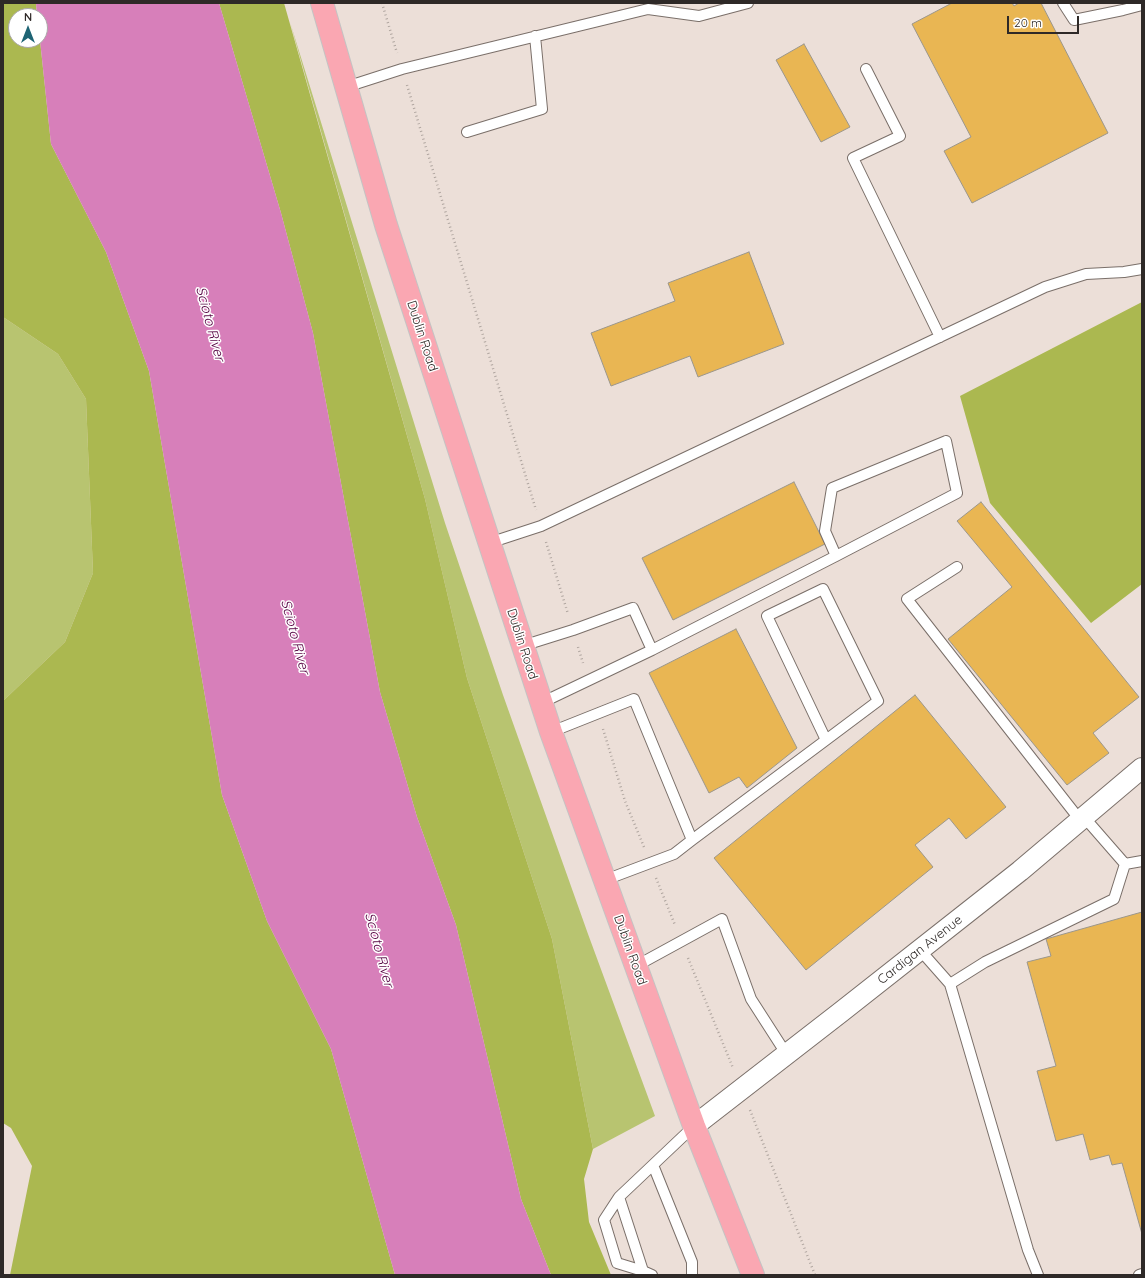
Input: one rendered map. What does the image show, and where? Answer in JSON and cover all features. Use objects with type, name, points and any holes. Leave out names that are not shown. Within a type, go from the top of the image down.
[{"type":"main road","name":"Dublin Road","points":[[322,3],[386,225],[541,703],[694,1126],[753,1275]]},
{"type":"street","name":"Cardigan Avenue","points":[[694,1126],[787,1055],[1020,871],[1082,819],[1140,775]]},
{"type":"lane","points":[[346,87],[402,69],[648,6],[699,16],[748,3]]},
{"type":"lane","points":[[1063,3],[1074,20],[1123,10],[1142,4]]},
{"type":"lane","points":[[467,132],[542,109],[534,36]]},
{"type":"lane","points":[[866,69],[900,136],[853,158],[940,337]]},
{"type":"lane","points":[[488,543],[541,526],[1045,287],[1086,274],[1124,272],[1142,268]]},
{"type":"lane","points":[[541,703],[652,650],[836,556],[958,493],[946,441],[832,488],[825,531],[836,556]]},
{"type":"lane","points":[[957,567],[907,599],[1082,819],[1125,864]]},
{"type":"lane","points":[[605,880],[674,854],[878,702],[823,589],[767,616],[826,740]]},
{"type":"lane","points":[[522,646],[633,608],[652,650]]},
{"type":"lane","points":[[551,732],[634,700],[692,840]]},
{"type":"lane","points":[[1125,864],[1142,860]]},
{"type":"lane","points":[[950,984],[985,962],[1114,898],[1125,864]]},
{"type":"lane","points":[[636,966],[722,919],[751,999],[787,1055]]},
{"type":"lane","points":[[920,950],[950,984],[1028,1250],[1038,1275]]},
{"type":"lane","points":[[648,1273],[617,1263],[604,1220],[619,1197],[694,1126]]},
{"type":"lane","points":[[653,1165],[692,1262],[692,1275]]},
{"type":"lane","points":[[619,1197],[648,1273]]},
{"type":"green space","points":[[3,3],[36,3],[36,8],[8,8],[8,48],[41,48],[51,144],[106,252],[149,371],[222,795],[267,921],[331,1049],[395,1275],[10,1275],[32,1166],[11,1128],[3,1123],[3,701],[65,642],[93,573],[86,399],[58,354],[3,317]]},
{"type":"green space","points":[[219,3],[284,3],[425,499],[467,678],[552,939],[593,1149],[584,1179],[589,1222],[611,1275],[551,1275],[521,1199],[456,925],[417,817],[380,692],[313,333],[281,213]]},
{"type":"green space","points":[[290,22],[445,523],[503,695],[588,934],[655,1116],[593,1149],[552,939],[467,678],[425,499]]},
{"type":"green space","points":[[1142,302],[1142,584],[1091,623],[990,503],[960,396]]},
{"type":"green space","points":[[3,317],[58,354],[86,399],[93,573],[65,642],[3,701]]},
{"type":"water","name":"Scioto River","points":[[36,3],[219,3],[281,213],[313,333],[380,692],[417,817],[456,925],[521,1199],[551,1275],[395,1275],[331,1049],[267,921],[222,795],[149,371],[106,252],[51,144],[41,48],[48,48],[48,8],[36,8]]},
{"type":"building","points":[[952,3],[1012,3],[1014,6],[1019,3],[1041,3],[1108,133],[972,203],[944,151],[971,137],[912,24]]},
{"type":"building","points":[[804,44],[850,127],[821,142],[776,60]]},
{"type":"building","points":[[749,252],[784,344],[698,377],[690,356],[611,386],[591,333],[675,301],[668,283]]},
{"type":"building","points":[[794,482],[825,544],[673,620],[642,558]]},
{"type":"building","points":[[981,502],[1139,697],[1093,733],[1109,753],[1067,785],[948,639],[1012,587],[957,521]]},
{"type":"building","points":[[736,629],[797,748],[747,788],[739,777],[709,793],[649,673]]},
{"type":"building","points":[[915,695],[1006,807],[966,839],[949,818],[915,845],[933,867],[806,970],[714,858]]},
{"type":"building","points":[[1142,912],[1142,1234],[1122,1163],[1112,1165],[1109,1155],[1090,1160],[1083,1134],[1056,1141],[1037,1071],[1056,1066],[1027,962],[1051,956],[1046,939]]}]
